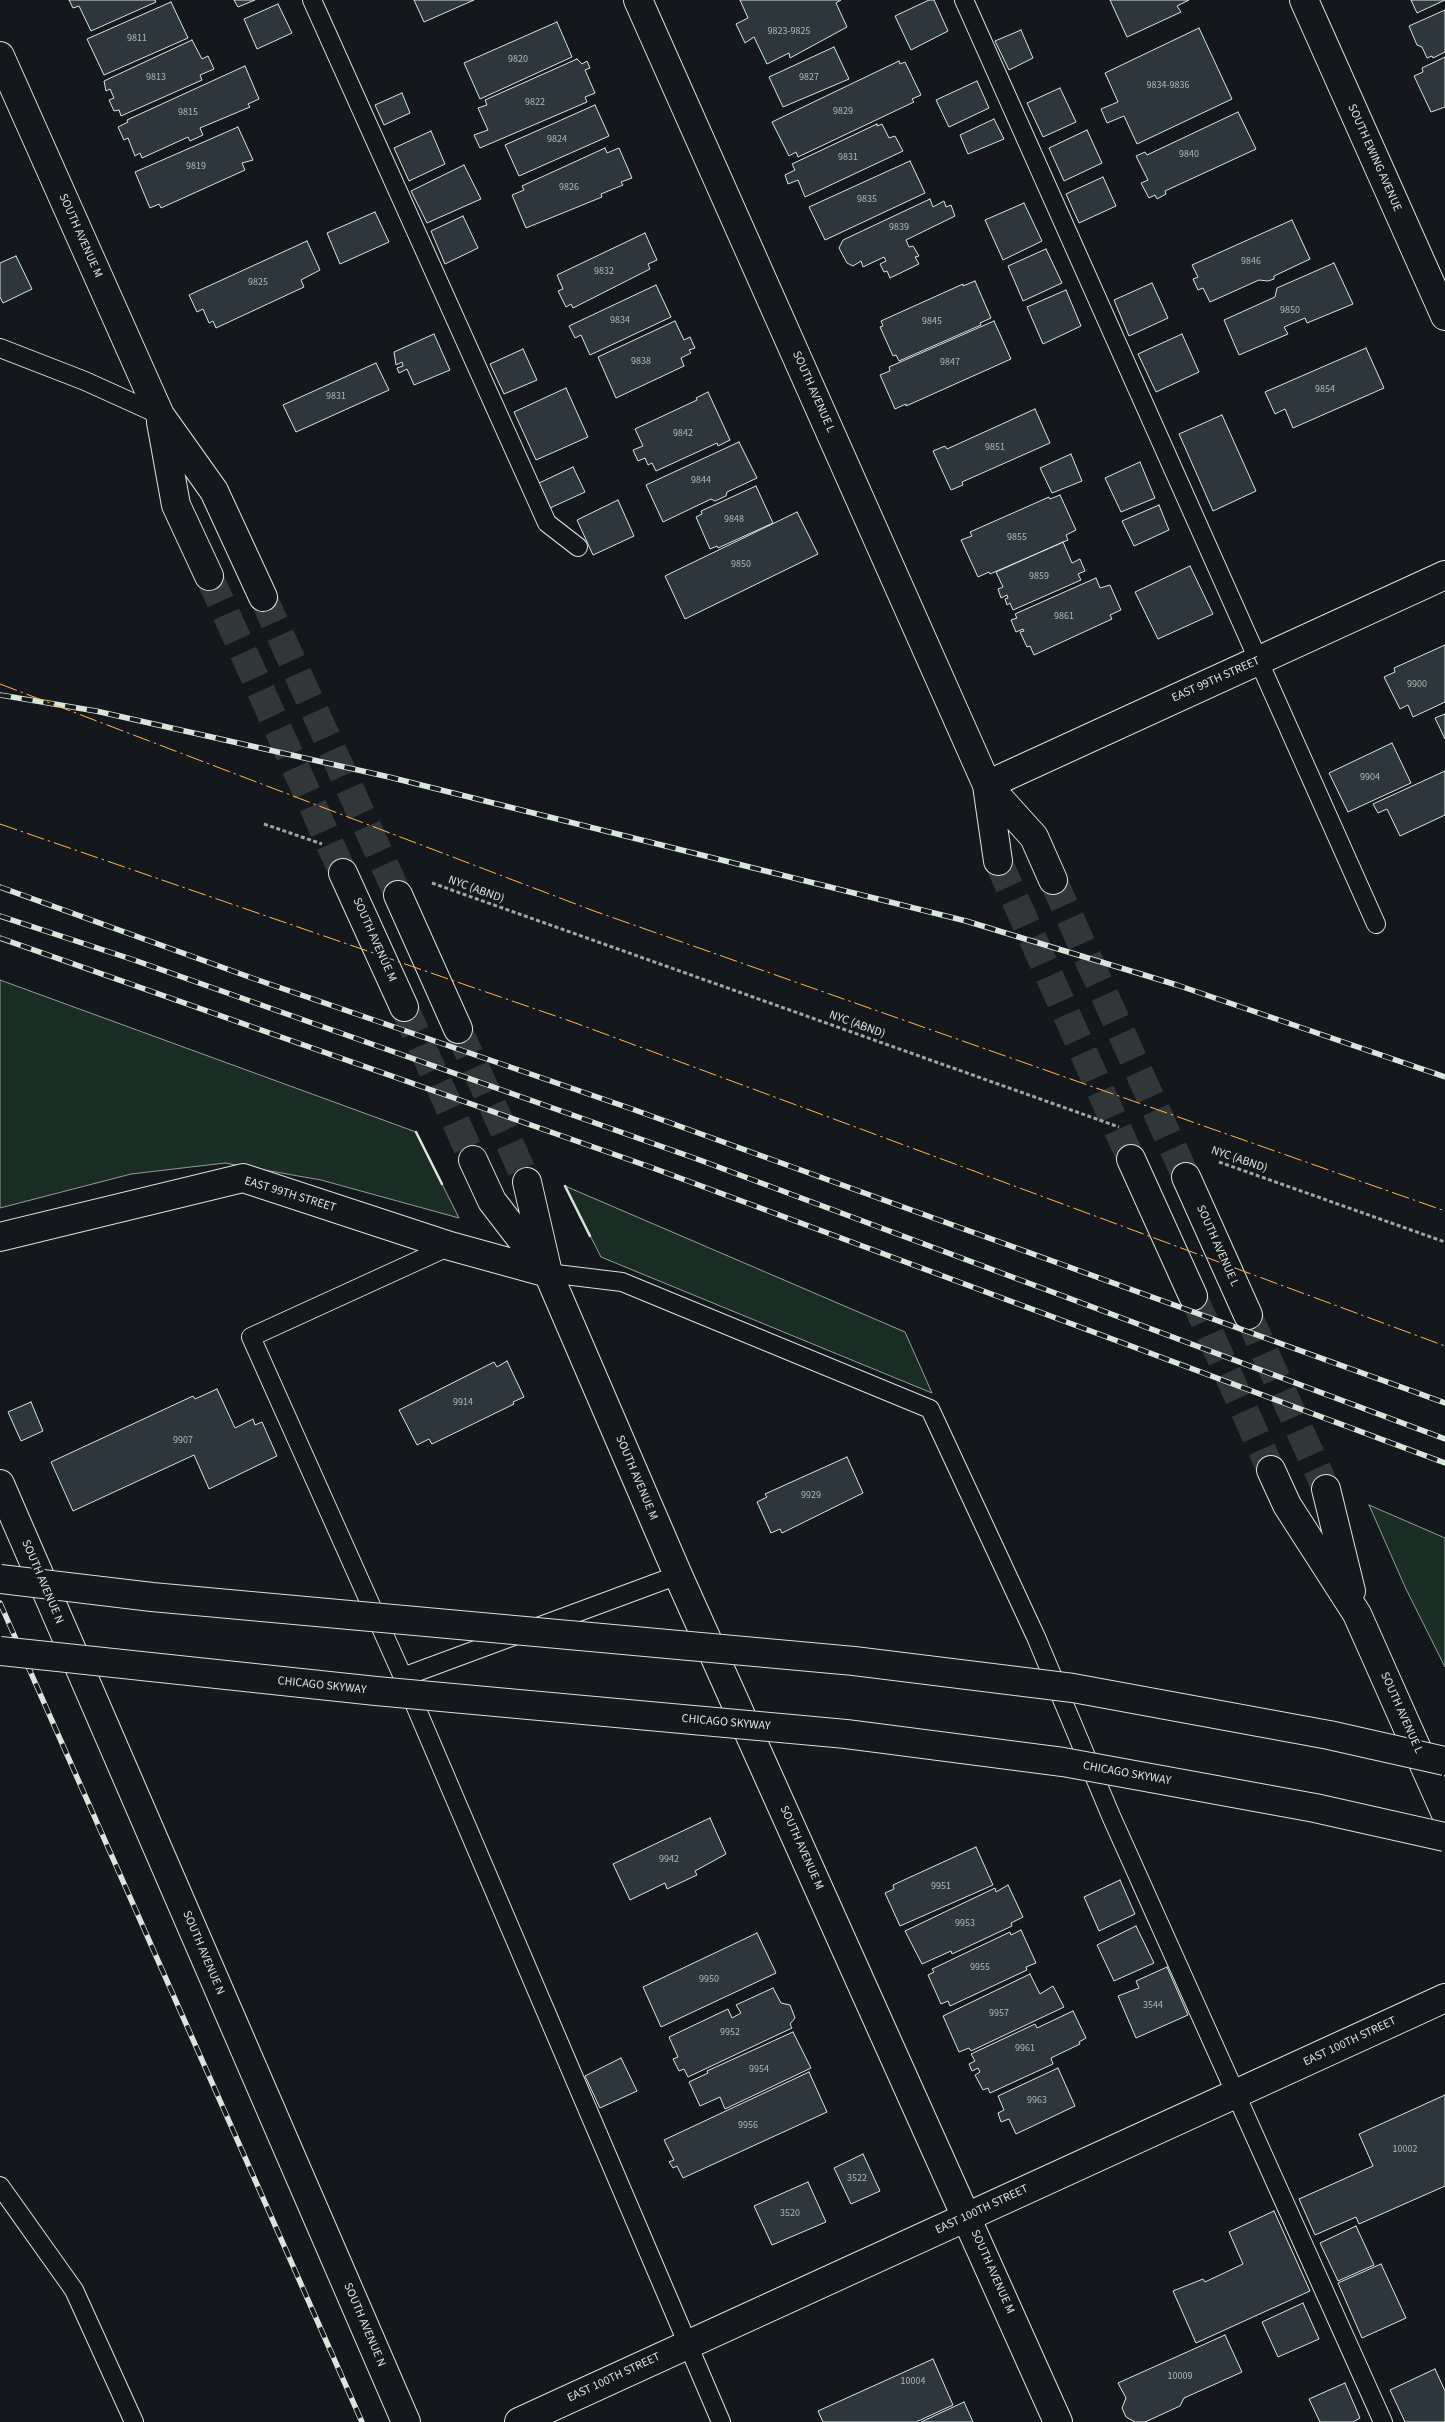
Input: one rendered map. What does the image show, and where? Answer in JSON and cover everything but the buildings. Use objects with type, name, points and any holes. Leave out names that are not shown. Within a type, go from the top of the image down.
[{"type":"main road","name":"SOUTH AVENUE L","points":[[638,0],[988,785],[998,862]]},
{"type":"main road","name":"SOUTH EWING AVENUE","points":[[1304,0],[1445,316]]},
{"type":"main road","name":"SOUTH AVENUE M","points":[[0,56],[160,415],[214,491],[263,597]]},
{"type":"main road","name":"SOUTH AVENUE M","points":[[160,415],[176,505],[209,576]]},
{"type":"main road","name":"EAST 99TH STREET","points":[[988,785],[1445,575]]},
{"type":"main road","name":"SOUTH AVENUE L","points":[[988,785],[1034,837],[1053,880]]},
{"type":"main road","name":"SOUTH AVENUE M","points":[[343,873],[404,1008]]},
{"type":"main road","points":[[398,895],[458,1029]]},
{"type":"main road","points":[[1131,1159],[1193,1296]]},
{"type":"main road","name":"SOUTH AVENUE M","points":[[473,1160],[492,1201],[548,1273]]},
{"type":"main road","name":"SOUTH AVENUE L","points":[[1186,1177],[1248,1315]]},
{"type":"main road","name":"EAST 99TH STREET","points":[[0,1237],[243,1178],[450,1246],[548,1273]]},
{"type":"main road","name":"SOUTH AVENUE M","points":[[527,1182],[548,1273],[678,1575],[1058,2422]]},
{"type":"main road","name":"SOUTH AVENUE L","points":[[1271,1470],[1286,1505],[1357,1614],[1445,1812]]},
{"type":"main road","name":"SOUTH AVENUE N","points":[[0,1484],[406,2422]]},
{"type":"main road","name":"SOUTH AVENUE L","points":[[1326,1489],[1357,1614]]},
{"type":"main road","points":[[0,1579],[152,1597],[854,1661],[1035,1683],[1073,1688],[1329,1735],[1445,1762]]},
{"type":"main road","name":"CHICAGO SKYWAY","points":[[0,1651],[376,1691],[846,1734],[1063,1762],[1315,1808],[1445,1837]]},
{"type":"main road","name":"EAST 100TH STREET","points":[[519,2422],[1445,1998]]},
{"type":"lane","points":[[312,0],[547,523],[578,547]]},
{"type":"lane","points":[[964,0],[1376,924]]},
{"type":"lane","points":[[0,348],[85,381],[160,415]]},
{"type":"lane","points":[[450,1246],[251,1337],[403,1677],[686,2345],[721,2422]]},
{"type":"lane","points":[[548,1273],[622,1282],[930,1409],[1036,1637],[1111,1816],[1383,2422]]},
{"type":"lane","points":[[403,1677],[678,1575]]},
{"type":"lane","points":[[0,2186],[74,2290],[134,2422]]},
{"type":"path","points":[[264,824],[329,847]]},
{"type":"path","name":"NYC (ABND)","points":[[423,880],[1123,1128]]},
{"type":"path","name":"NYC (ABND)","points":[[1215,1161],[1445,1242]]},
{"type":"green space","points":[[0,980],[416,1132],[459,1218],[321,1180],[225,1163],[131,1174],[0,1208]]},
{"type":"green space","points":[[565,1186],[905,1332],[932,1393],[601,1257]]},
{"type":"green space","points":[[1369,1505],[1445,1538],[1445,1667],[1406,1589]]},
{"type":"tunnel","points":[[209,576],[343,873]]},
{"type":"tunnel","points":[[263,597],[398,895]]},
{"type":"tunnel","points":[[998,861],[1131,1159]]},
{"type":"tunnel","points":[[1053,880],[1186,1177]]},
{"type":"tunnel","points":[[404,1007],[473,1160]]},
{"type":"tunnel","points":[[458,1029],[527,1182]]},
{"type":"tunnel","points":[[1193,1296],[1271,1470]]},
{"type":"tunnel","points":[[1248,1315],[1326,1489]]},
{"type":"railway","points":[[0,695],[96,711],[389,777],[966,921],[1177,985],[1445,1077]]},
{"type":"railway","points":[[0,887],[252,978],[632,1109],[1445,1403]]},
{"type":"railway","points":[[0,916],[134,960],[697,1159],[1445,1439]]},
{"type":"railway","points":[[0,938],[653,1168],[1445,1463]]},
{"type":"railway","points":[[0,1603],[362,2422]]},
{"type":"wall","points":[[416,1132],[442,1184]]},
{"type":"wall","points":[[565,1186],[590,1236]]},
{"type":"power","points":[[0,684],[594,911],[1445,1211]]},
{"type":"power","points":[[0,824],[570,1021],[1445,1346]]}]
